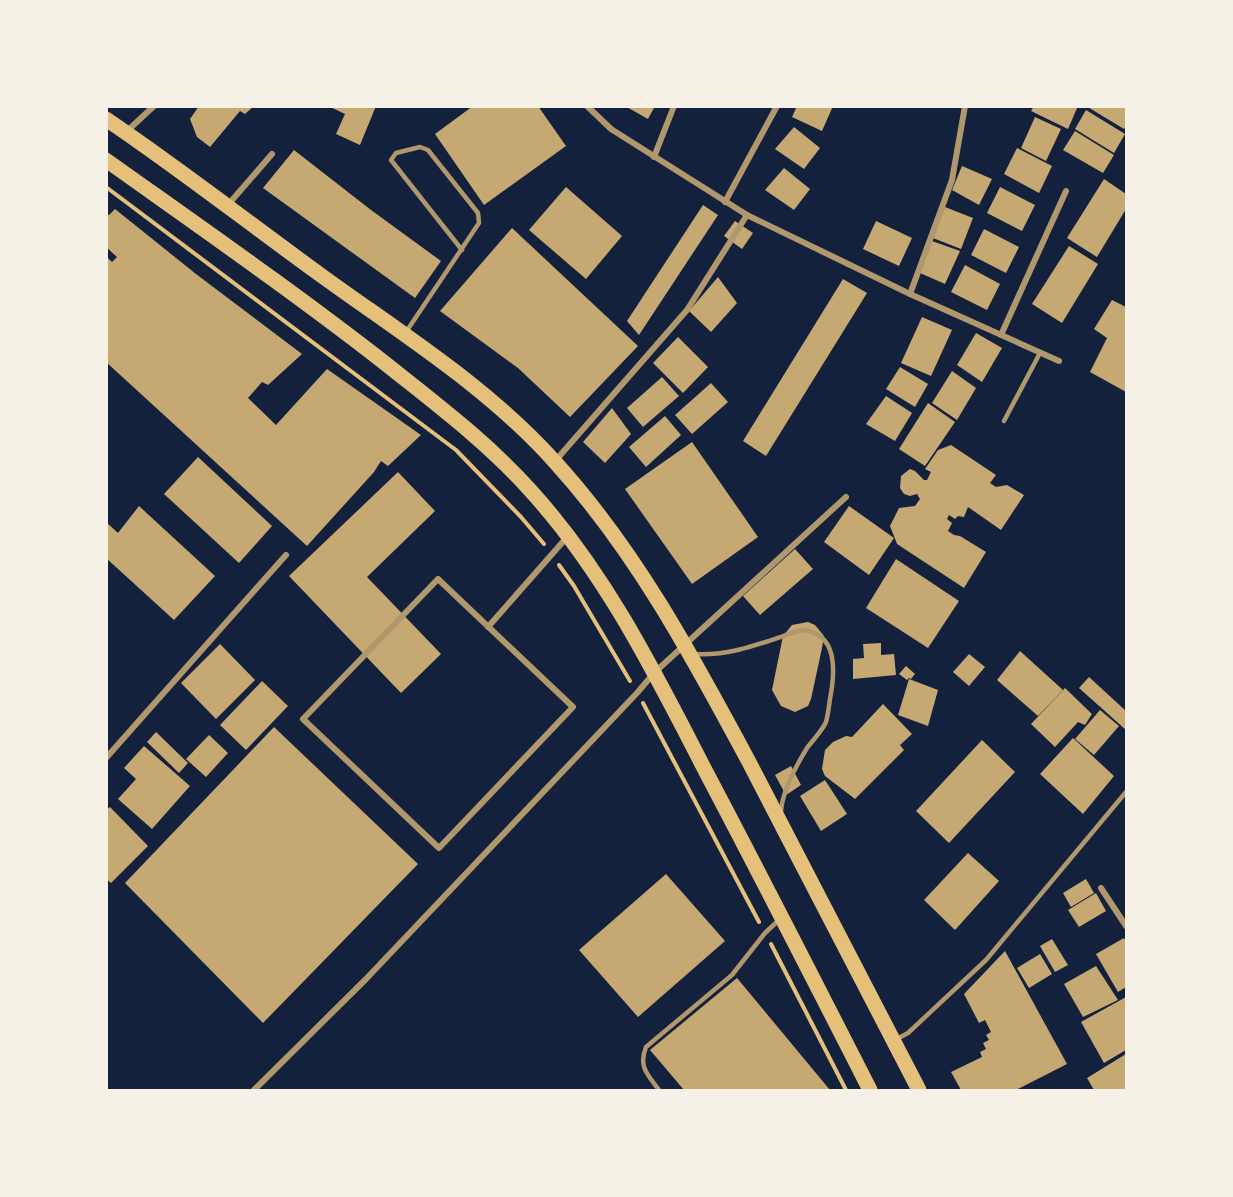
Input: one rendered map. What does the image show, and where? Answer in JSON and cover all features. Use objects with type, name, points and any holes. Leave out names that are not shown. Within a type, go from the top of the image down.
[{"type":"main road","points":[[106,119],[405,334],[487,397],[555,461],[620,541],[650,585],[688,649],[780,820],[919,1090]]},
{"type":"main road","points":[[106,160],[340,329],[467,428],[530,489],[568,535],[595,571],[654,673],[870,1090]]},
{"type":"street","points":[[126,132],[154,106]]},
{"type":"street","points":[[587,106],[611,129],[747,215],[910,294],[1059,361]]},
{"type":"street","points":[[654,157],[674,106]]},
{"type":"street","points":[[725,201],[777,106]]},
{"type":"street","points":[[910,294],[952,180],[965,106]]},
{"type":"street","points":[[227,207],[272,154]]},
{"type":"street","points":[[1001,335],[1066,192]]},
{"type":"street","points":[[555,461],[687,310],[747,215]]},
{"type":"street","points":[[254,1090],[366,979],[654,673],[688,649],[846,496]]},
{"type":"street","points":[[488,627],[568,535]]},
{"type":"street","points":[[106,758],[286,555]]},
{"type":"street","points":[[438,579],[488,627],[573,707],[439,848],[303,719],[438,579]]},
{"type":"street","points":[[1101,888],[1126,926]]},
{"type":"lane","points":[[405,334],[462,250],[479,223],[478,213],[428,150],[420,147],[396,153],[391,160],[462,250]]},
{"type":"lane","points":[[1004,421],[1040,352]]},
{"type":"lane","points":[[688,649],[704,655],[750,648],[801,630],[810,630],[819,635],[827,645],[834,661],[826,723],[800,761],[782,801],[780,820]]},
{"type":"lane","points":[[893,1041],[908,1033],[986,960],[1126,792]]},
{"type":"lane","points":[[659,1090],[644,1069],[642,1056],[646,1047],[732,975],[765,933],[782,917]]},
{"type":"building","points":[[199,106],[254,106],[245,114],[240,111],[210,147],[197,137],[190,119]]},
{"type":"building","points":[[328,106],[376,106],[360,145],[336,134],[345,114]]},
{"type":"building","points":[[473,106],[538,106],[566,146],[484,205],[435,134]]},
{"type":"building","points":[[625,106],[655,106],[648,119]]},
{"type":"building","points":[[797,106],[833,106],[822,131],[792,117]]},
{"type":"building","points":[[1034,106],[1078,106],[1068,129],[1031,111]]},
{"type":"building","points":[[1086,106],[1126,106],[1126,126],[1124,129]]},
{"type":"building","points":[[1086,110],[1125,134],[1114,153],[1075,129]]},
{"type":"building","points":[[1035,117],[1061,129],[1046,161],[1021,148]]},
{"type":"building","points":[[794,127],[820,148],[804,169],[775,149]]},
{"type":"building","points":[[1075,131],[1114,155],[1103,173],[1063,150]]},
{"type":"building","points":[[1017,148],[1052,166],[1039,193],[1004,174]]},
{"type":"building","points":[[294,150],[441,261],[415,298],[263,188]]},
{"type":"building","points":[[962,166],[992,179],[979,205],[952,190]]},
{"type":"building","points":[[784,168],[810,189],[794,210],[765,190]]},
{"type":"building","points":[[1104,179],[1126,194],[1126,209],[1097,257],[1067,238]]},
{"type":"building","points":[[566,187],[622,236],[586,279],[529,230]]},
{"type":"building","points":[[1000,187],[1035,205],[1022,231],[987,213]]},
{"type":"building","points":[[703,205],[718,215],[639,335],[627,321]]},
{"type":"building","points":[[945,207],[973,218],[961,249],[933,238]]},
{"type":"building","points":[[115,209],[302,354],[268,385],[262,382],[248,398],[276,425],[327,369],[421,435],[388,466],[381,461],[374,472],[307,546],[106,362],[106,256],[112,262],[117,257],[106,247],[106,213],[109,215]]},
{"type":"building","points":[[735,221],[753,233],[742,249],[724,236]]},
{"type":"building","points":[[876,221],[912,238],[899,266],[863,249]]},
{"type":"building","points":[[512,228],[638,346],[570,417],[518,368],[440,311]]},
{"type":"building","points":[[984,229],[1019,247],[1006,273],[971,255]]},
{"type":"building","points":[[932,241],[960,251],[945,284],[920,273]]},
{"type":"building","points":[[1069,246],[1098,264],[1062,323],[1032,304]]},
{"type":"building","points":[[965,265],[1000,284],[987,310],[951,292]]},
{"type":"building","points":[[718,277],[737,303],[711,332],[689,311]]},
{"type":"building","points":[[843,279],[867,293],[766,456],[743,441]]},
{"type":"building","points":[[1112,300],[1126,307],[1126,392],[1090,372],[1107,338],[1094,329]]},
{"type":"building","points":[[922,317],[952,330],[931,376],[901,363]]},
{"type":"building","points":[[976,333],[1002,348],[982,382],[957,365]]},
{"type":"building","points":[[678,337],[708,367],[683,393],[653,363]]},
{"type":"building","points":[[900,367],[928,384],[915,407],[886,389]]},
{"type":"building","points":[[952,371],[976,388],[957,420],[932,403]]},
{"type":"building","points":[[662,377],[679,396],[643,427],[627,408]]},
{"type":"building","points":[[711,383],[728,402],[692,434],[675,415]]},
{"type":"building","points":[[886,396],[912,413],[895,441],[866,424]]},
{"type":"building","points":[[928,403],[955,422],[925,466],[899,449]]},
{"type":"building","points":[[612,408],[631,434],[605,463],[583,442]]},
{"type":"building","points":[[665,416],[681,435],[646,467],[629,447]]},
{"type":"building","points":[[692,442],[758,537],[692,584],[625,489]]},
{"type":"building","points":[[951,445],[996,475],[990,483],[996,487],[1007,485],[1024,495],[1001,530],[968,507],[964,517],[958,516],[955,519],[949,515],[947,519],[952,523],[948,531],[986,552],[964,588],[897,544],[890,526],[899,508],[915,506],[920,499],[917,494],[910,496],[904,494],[900,488],[901,476],[910,469],[927,480],[931,472],[925,469],[938,450]]},
{"type":"building","points":[[198,457],[272,526],[239,563],[164,494]]},
{"type":"building","points":[[398,472],[435,511],[367,577],[441,654],[401,693],[289,576]]},
{"type":"building","points":[[139,506],[215,576],[174,620],[106,558],[106,522],[118,533]]},
{"type":"building","points":[[849,506],[894,538],[869,575],[824,542]]},
{"type":"building","points":[[795,549],[813,569],[760,615],[743,596]]},
{"type":"building","points":[[896,559],[959,601],[928,648],[866,608]]},
{"type":"building","points":[[808,622],[815,625],[824,636],[811,699],[808,706],[795,712],[781,706],[772,690],[783,636],[792,625]]},
{"type":"building","points":[[881,643],[881,655],[894,654],[896,675],[853,679],[853,659],[864,658],[863,644]]},
{"type":"building","points":[[220,644],[255,680],[216,719],[181,683]]},
{"type":"building","points":[[1020,651],[1063,690],[1038,716],[997,680]]},
{"type":"building","points":[[969,654],[985,667],[969,686],[953,672]]},
{"type":"building","points":[[906,666],[915,674],[907,680],[899,674]]},
{"type":"building","points":[[1089,677],[1126,711],[1126,730],[1079,688]]},
{"type":"building","points":[[909,679],[938,690],[928,726],[898,715]]},
{"type":"building","points":[[262,681],[288,706],[246,750],[220,725]]},
{"type":"building","points":[[1065,688],[1092,714],[1085,725],[1078,722],[1055,747],[1031,724]]},
{"type":"building","points":[[883,704],[912,734],[900,745],[904,750],[855,799],[825,776],[822,769],[825,750],[833,742],[846,736],[852,737]]},
{"type":"building","points":[[1100,710],[1119,726],[1094,755],[1075,739]]},
{"type":"building","points":[[274,727],[418,864],[263,1023],[125,883]]},
{"type":"building","points":[[156,732],[188,763],[179,773],[147,742]]},
{"type":"building","points":[[209,735],[228,753],[206,777],[186,759]]},
{"type":"building","points":[[1073,738],[1114,776],[1083,814],[1040,774]]},
{"type":"building","points":[[982,740],[1015,772],[949,843],[916,811]]},
{"type":"building","points":[[144,746],[190,786],[152,829],[118,799],[136,779],[124,768]]},
{"type":"building","points":[[791,766],[801,785],[786,795],[775,775]]},
{"type":"building","points":[[825,780],[847,814],[821,831],[800,796]]},
{"type":"building","points":[[110,807],[148,846],[111,883],[106,879],[106,810]]},
{"type":"building","points":[[968,853],[999,881],[955,930],[924,900]]},
{"type":"building","points":[[666,874],[725,941],[638,1017],[579,950]]},
{"type":"building","points":[[1086,879],[1094,893],[1071,907],[1063,893]]},
{"type":"building","points":[[1096,893],[1106,911],[1079,927],[1068,910]]},
{"type":"building","points":[[1124,938],[1126,942],[1126,987],[1118,992],[1096,954]]},
{"type":"building","points":[[1052,939],[1068,965],[1055,972],[1040,946]]},
{"type":"building","points":[[1005,951],[1067,1064],[1016,1090],[961,1090],[951,1072],[982,1057],[980,1052],[986,1049],[983,1043],[989,1040],[986,1035],[991,1032],[985,1020],[979,1023],[964,994]]},
{"type":"building","points":[[1040,954],[1052,974],[1029,988],[1017,968]]},
{"type":"building","points":[[1096,966],[1118,1000],[1083,1017],[1064,984]]},
{"type":"building","points":[[737,978],[830,1090],[684,1090],[650,1050]]},
{"type":"building","points":[[1126,997],[1126,1050],[1104,1063],[1081,1022]]},
{"type":"building","points":[[1126,1054],[1126,1090],[1094,1090],[1087,1078]]}]
